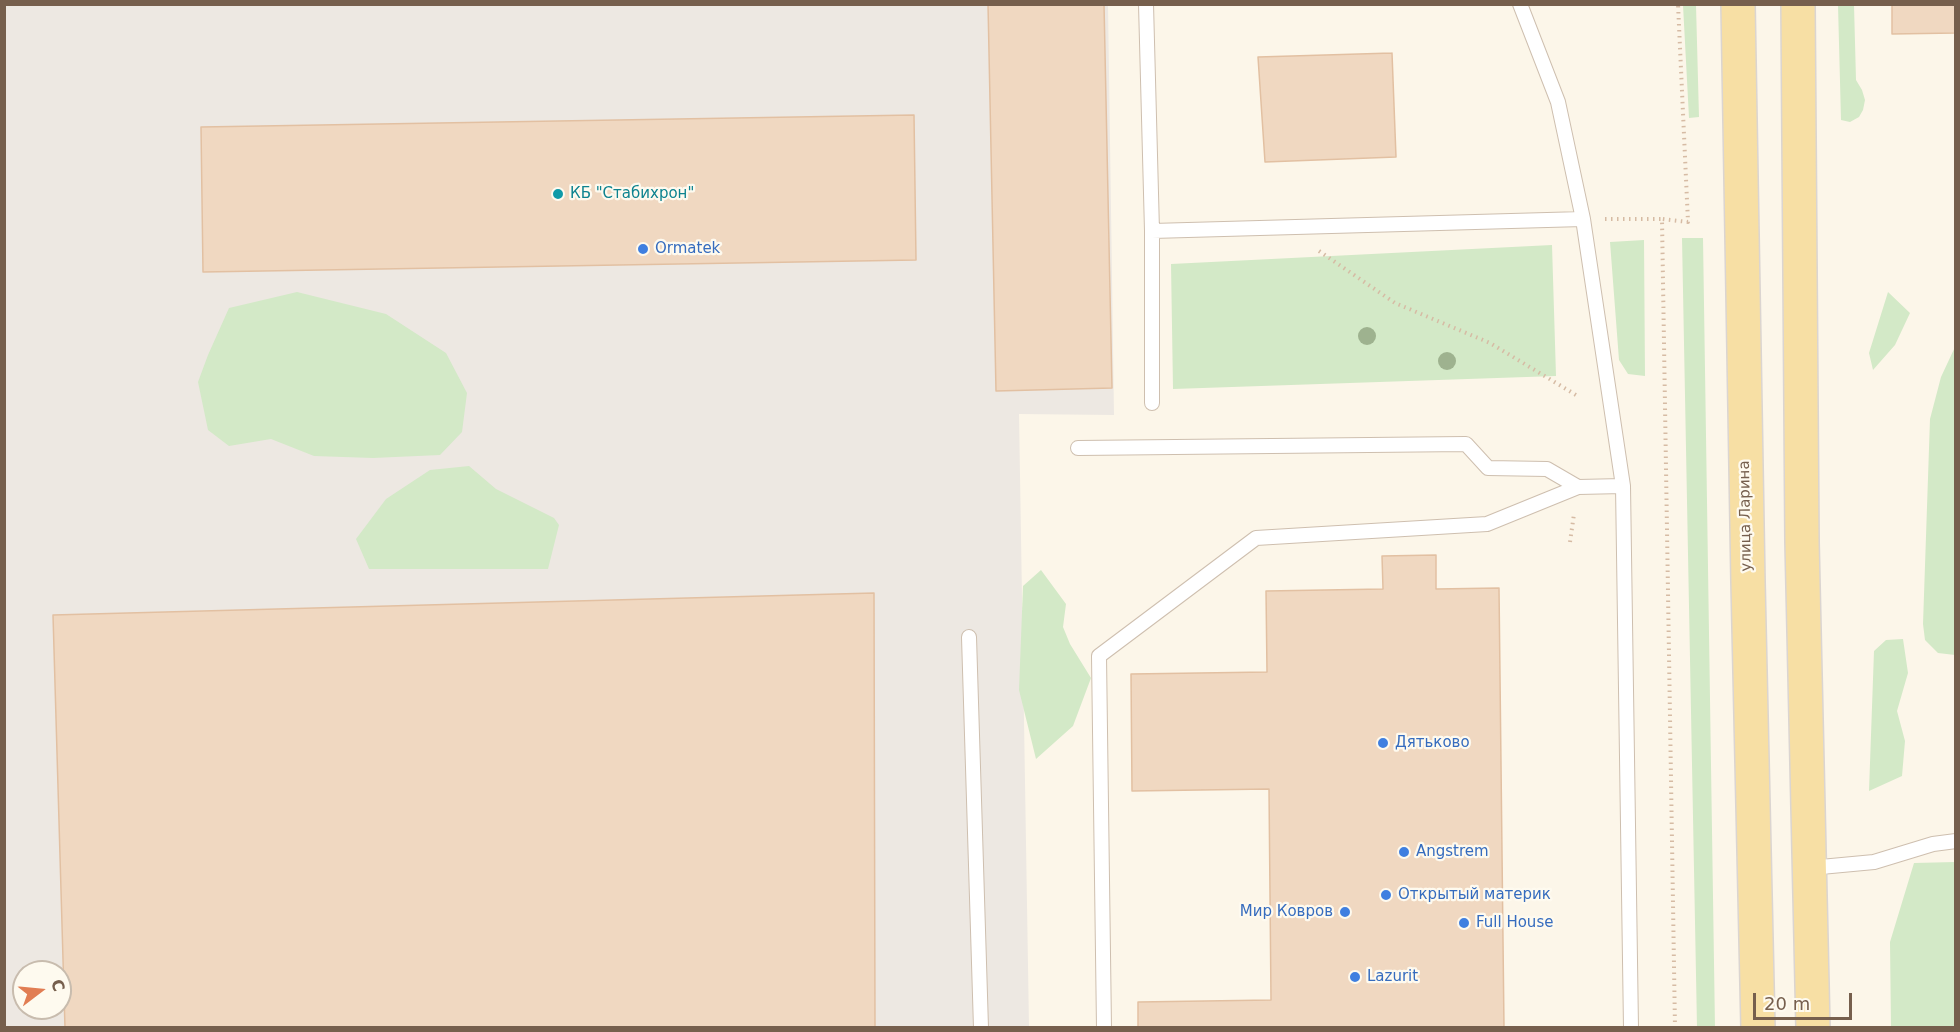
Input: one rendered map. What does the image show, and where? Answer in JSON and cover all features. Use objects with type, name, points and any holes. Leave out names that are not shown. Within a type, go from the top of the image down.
[{"type":"main road","name":"улица Ларина","points":[[1738,4],[1758,1028]]},
{"type":"main road","points":[[1798,4],[1802,542],[1813,1028]]},
{"type":"lane","points":[[1146,4],[1152,231],[1152,403]]},
{"type":"lane","points":[[1520,4],[1558,102],[1583,219],[1623,486],[1630,1028]]},
{"type":"lane","points":[[1152,231],[1583,219]]},
{"type":"lane","points":[[1078,448],[1466,444],[1488,468],[1547,469],[1578,487]]},
{"type":"lane","points":[[1104,1028],[1099,656],[1256,538],[1487,524],[1578,487],[1623,486]]},
{"type":"lane","points":[[969,637],[981,1028]]},
{"type":"lane","points":[[1810,868],[1874,861],[1933,844],[1956,841]]},
{"type":"path","points":[[1583,219],[1662,219],[1688,222],[1678,4]]},
{"type":"path","points":[[1662,219],[1675,1028]]},
{"type":"path","points":[[1284,227],[1395,303],[1490,344],[1576,395]]},
{"type":"shaded area","points":[[5,5],[1108,5],[1114,415],[1019,414],[1029,1027],[5,1028]]},
{"type":"green space","points":[[1683,5],[1696,5],[1699,117],[1689,118]]},
{"type":"green space","points":[[1838,5],[1854,5],[1856,80],[1865,100],[1859,117],[1850,122],[1841,120]]},
{"type":"green space","points":[[1682,238],[1703,238],[1715,1028],[1697,1027]]},
{"type":"green space","points":[[1644,240],[1645,376],[1628,374],[1619,360],[1610,242]]},
{"type":"green space","points":[[1552,245],[1556,376],[1173,389],[1171,264]]},
{"type":"green space","points":[[297,292],[386,314],[446,353],[467,393],[462,432],[440,455],[373,458],[314,456],[271,439],[229,446],[208,430],[198,382],[229,308]]},
{"type":"green space","points":[[1888,292],[1910,313],[1895,345],[1873,370],[1869,353]]},
{"type":"green space","points":[[1955,347],[1956,655],[1938,653],[1925,640],[1923,624],[1930,419],[1941,377]]},
{"type":"green space","points":[[469,466],[496,489],[554,518],[559,525],[548,569],[369,569],[356,539],[386,499],[430,470]]},
{"type":"green space","points":[[1041,570],[1066,604],[1063,627],[1070,644],[1091,678],[1073,726],[1036,759],[1019,690],[1023,586]]},
{"type":"green space","points":[[1903,639],[1908,673],[1897,711],[1905,741],[1902,776],[1869,791],[1874,651],[1886,640]]},
{"type":"green space","points":[[1955,862],[1955,1027],[1891,1027],[1890,942],[1914,863]]},
{"type":"building","points":[[988,4],[1104,4],[1112,388],[996,391]]},
{"type":"building","points":[[1892,4],[1956,4],[1956,33],[1892,34]]},
{"type":"building","points":[[1392,53],[1396,157],[1265,162],[1258,57]]},
{"type":"building","name":"КБ \"Стабихрон\"","points":[[914,115],[916,260],[203,272],[201,127]]},
{"type":"building","name":"Открытый материк","points":[[1436,555],[1436,589],[1499,588],[1504,1028],[1138,1028],[1138,1002],[1271,1000],[1269,789],[1132,791],[1131,674],[1267,672],[1266,591],[1383,589],[1382,556]]},
{"type":"building","points":[[874,593],[875,1028],[65,1028],[65,1020],[72,1020],[72,960],[63,960],[53,615]]},
{"type":"place","name":"КБ \"Стабихрон\"","points":[[558,194]]},
{"type":"place","name":"Ormatek","points":[[643,249]]},
{"type":"place","name":"Дятьково","points":[[1383,743]]},
{"type":"place","name":"Angstrem","points":[[1404,852]]},
{"type":"place","name":"Открытый материк","points":[[1386,895]]},
{"type":"place","name":"Мир Ковров","points":[[1345,912]]},
{"type":"place","name":"Full House","points":[[1464,923]]},
{"type":"place","name":"Lazurit","points":[[1355,977]]}]
